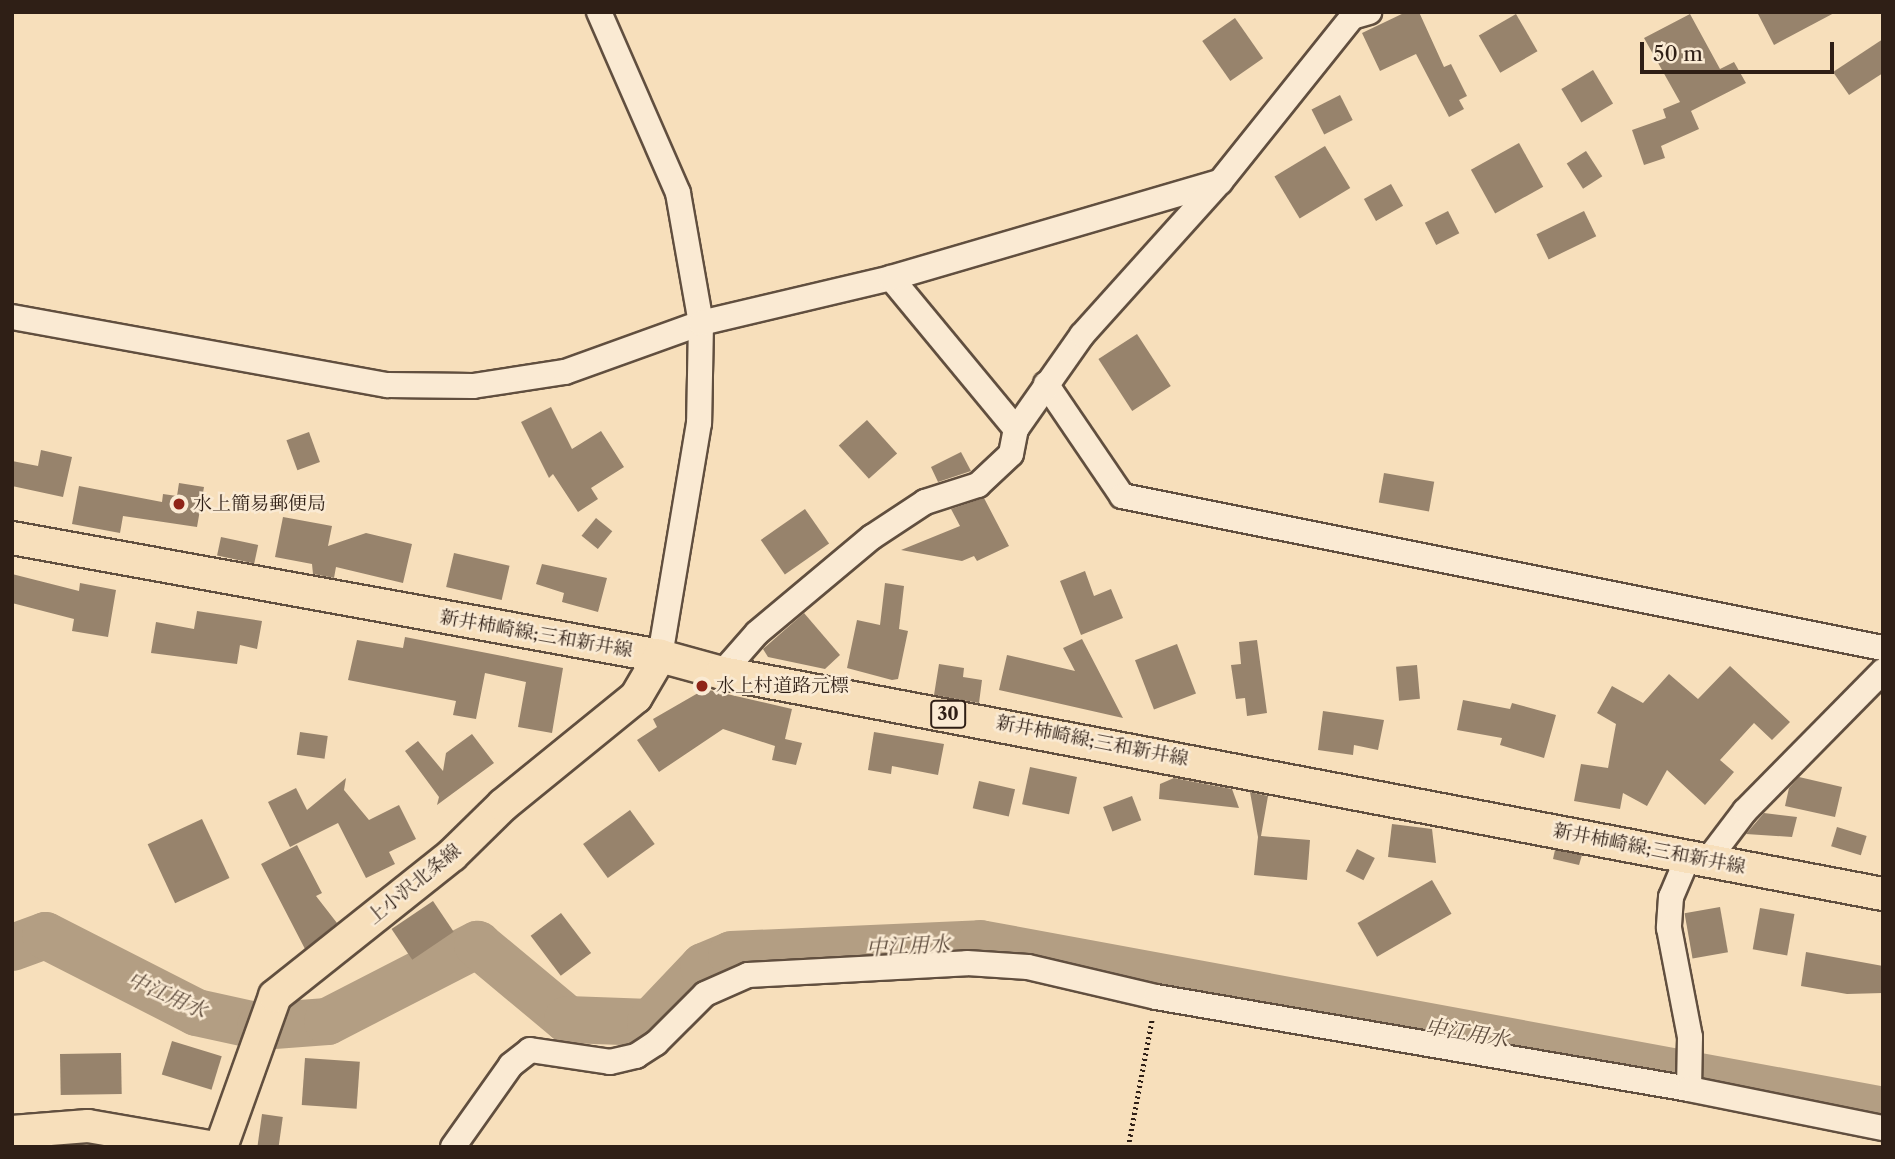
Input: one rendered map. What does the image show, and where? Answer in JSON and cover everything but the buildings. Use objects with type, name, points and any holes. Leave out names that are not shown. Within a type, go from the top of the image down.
[{"type":"main road","name":"新井柿崎線;三和新井線","points":[[12,538],[660,656],[722,673],[1883,894]]},
{"type":"main road","name":"上小沢北条線","points":[[221,1147],[275,996],[453,855],[503,805],[636,697],[660,656]]},
{"type":"main road","points":[[12,1132],[88,1126],[209,1147]]},
{"type":"street","points":[[598,12],[678,192],[701,323],[699,424],[660,656]]},
{"type":"street","points":[[722,673],[757,634],[872,537],[925,502],[978,485],[1011,454],[1016,429],[1083,335],[1220,182],[1356,14]]},
{"type":"street","points":[[12,317],[401,385],[473,386],[565,372],[701,323],[891,278],[1220,182]]},
{"type":"street","points":[[891,278],[1016,429]]},
{"type":"street","points":[[1046,384],[1122,496],[1883,648]]},
{"type":"street","points":[[1689,1089],[1690,1037],[1669,928],[1671,897],[1698,859],[1883,671]]},
{"type":"street","points":[[453,1147],[511,1065],[530,1050],[610,1062],[636,1056],[656,1043],[705,993],[748,975],[967,963],[1028,967],[1156,998],[1689,1089],[1883,1128]]},
{"type":"path","points":[[1128,1147],[1156,998]]},
{"type":"waterway","name":"中江用水","points":[[12,947],[45,935],[196,1012],[260,1026],[327,1021],[477,944],[567,1019],[650,1022],[703,966],[731,954],[980,943],[1883,1110]]},
{"type":"place","name":"水上簡易郵便局","points":[[179,504]]},
{"type":"place","name":"水上村道路元標","points":[[702,686]]}]
